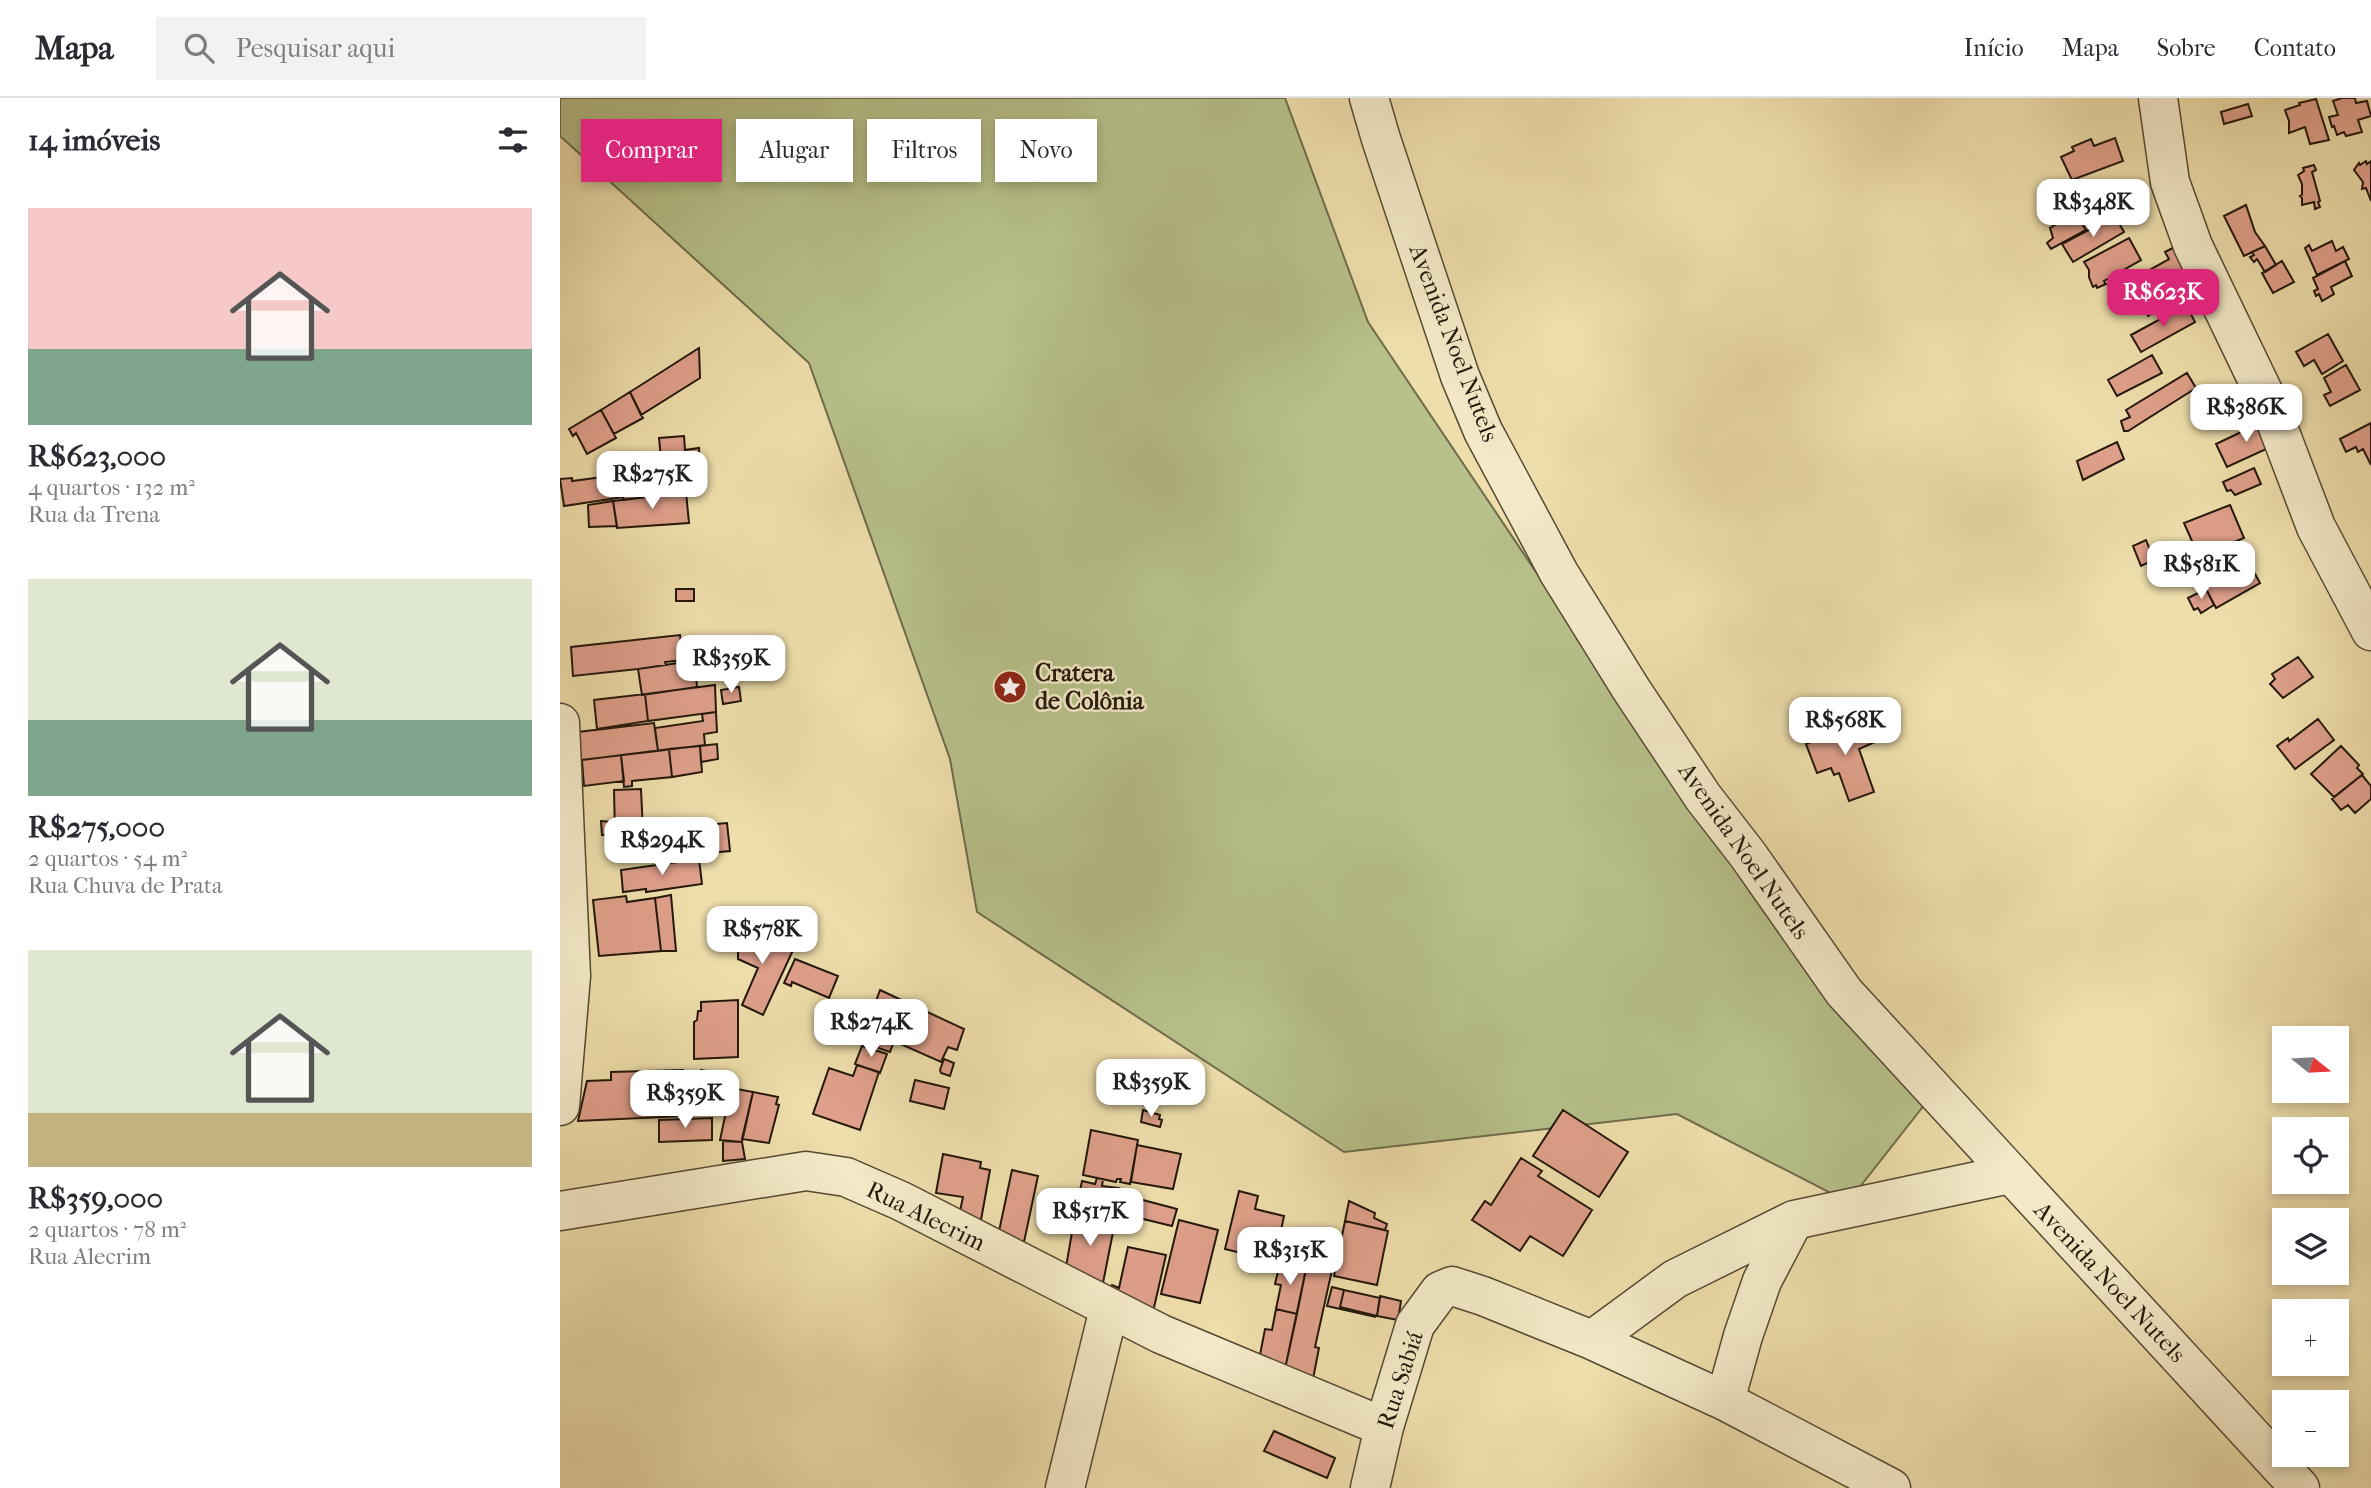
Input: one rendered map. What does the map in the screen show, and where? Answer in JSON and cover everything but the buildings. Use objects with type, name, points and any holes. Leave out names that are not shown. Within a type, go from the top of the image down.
[{"type":"street","name":"Avenida Noel Nutels","points":[[1369,98],[1460,376],[1483,431],[1559,573],[1631,689],[1703,797],[1748,855],[1844,992],[2300,1488]]},
{"type":"street","points":[[2158,98],[2170,182],[2193,246],[2270,406],[2316,527],[2371,631]]},
{"type":"street","points":[[560,723],[566,975],[560,1106]]},
{"type":"street","name":"Rua Alecrim","points":[[560,1210],[806,1171],[846,1177],[901,1200],[1109,1309],[1212,1356],[1384,1427]]},
{"type":"street","points":[[1891,1488],[1725,1401],[1592,1340],[1675,1279],[1794,1220],[2010,1174]]},
{"type":"street","points":[[1725,1401],[1762,1281],[1794,1220]]},
{"type":"street","name":"Rua Sabiá","points":[[1370,1488],[1384,1427],[1415,1325],[1440,1291],[1452,1286],[1592,1340]]},
{"type":"street","points":[[1065,1488],[1109,1309]]},
{"type":"green space","points":[[560,98],[1285,98],[1368,322],[1538,575],[1925,1104],[1848,1202],[1677,1114],[1344,1152],[977,912],[950,759],[809,363],[610,182],[722,182],[722,119],[581,119],[581,155],[560,136]]},
{"type":"place","name":"Cratera de Colônia","points":[[1010,687]]}]
